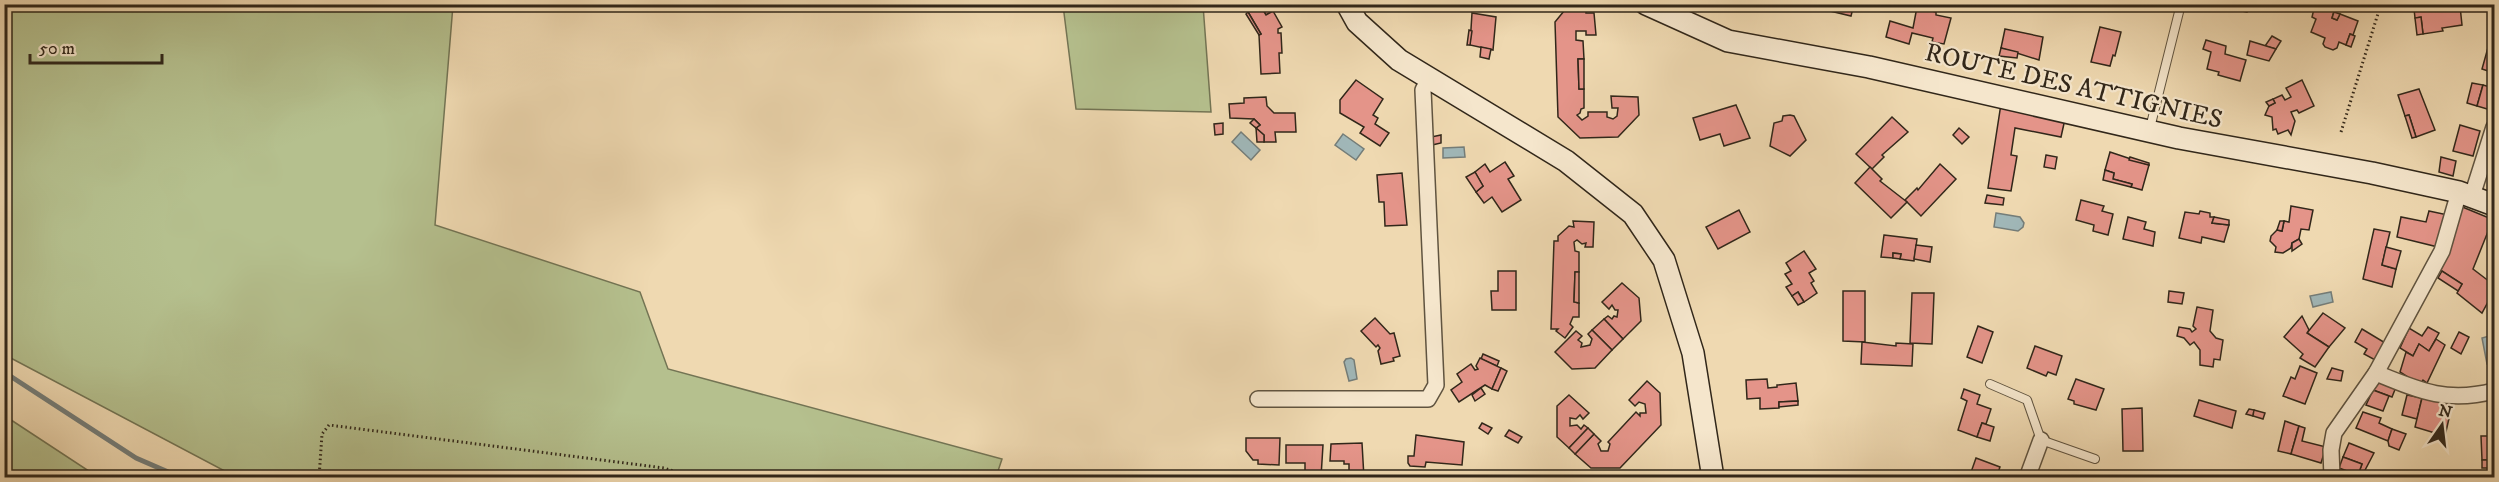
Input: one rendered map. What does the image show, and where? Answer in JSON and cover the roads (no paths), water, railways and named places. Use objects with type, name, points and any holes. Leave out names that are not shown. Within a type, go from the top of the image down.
[{"type":"street","points":[[1347,4],[1357,22],[1399,60],[1566,161],[1633,214],[1664,260],[1693,353],[1713,477]]},
{"type":"street","name":"ROUTE DES ATTIGNIES","points":[[1646,4],[1728,41],[1869,67],[2149,131],[2465,194],[2494,205]]},
{"type":"street","points":[[1258,399],[1428,399],[1436,386],[1423,90],[1429,78]]},
{"type":"street","points":[[2332,477],[2331,450],[2334,432],[2376,373],[2442,251],[2494,127]]},
{"type":"street","points":[[2376,373],[2413,388],[2450,396],[2494,391]]},
{"type":"street","points":[[2027,477],[2041,440]]},
{"type":"lane","points":[[2149,131],[2181,4]]},
{"type":"lane","points":[[1990,384],[2027,400],[2041,440],[2095,459]]},
{"type":"water","points":[[1241,132],[1260,150],[1251,160],[1232,142]]},
{"type":"water","points":[[1343,134],[1364,149],[1356,160],[1335,145]]},
{"type":"water","points":[[1464,147],[1465,157],[1443,158],[1443,148]]},
{"type":"water","points":[[1996,213],[2020,217],[2024,223],[2023,227],[2018,231],[1994,227]]},
{"type":"water","points":[[2331,292],[2333,302],[2313,307],[2310,296]]},
{"type":"water","points":[[2493,335],[2494,363],[2487,364],[2482,338]]},
{"type":"water","points":[[1351,358],[1354,360],[1357,379],[1349,381],[1344,362]]},
{"type":"waterway","points":[[4,372],[136,458],[182,478]]}]
